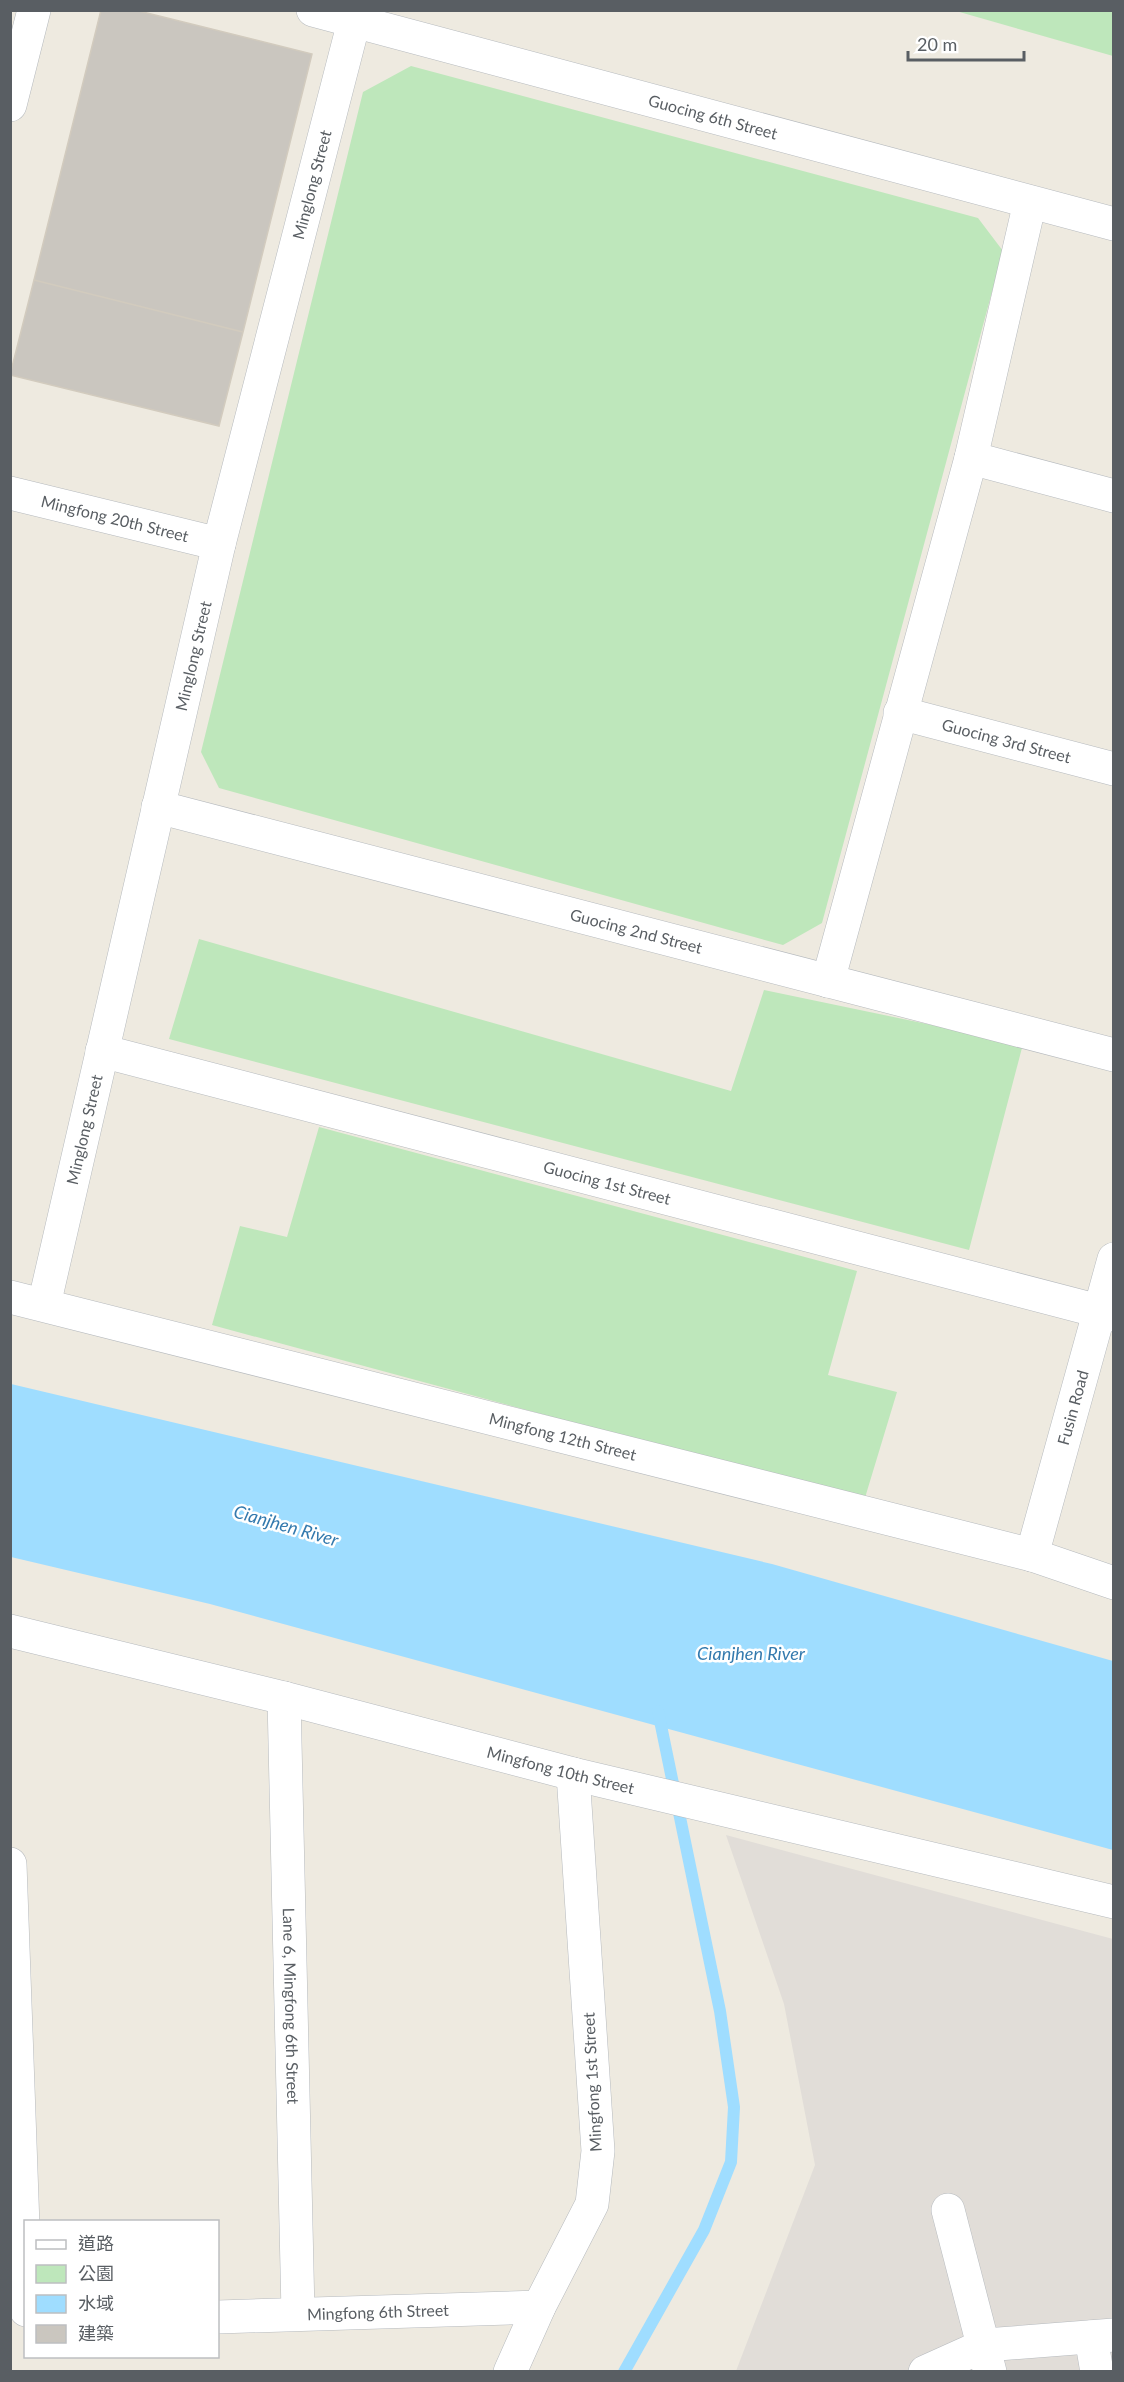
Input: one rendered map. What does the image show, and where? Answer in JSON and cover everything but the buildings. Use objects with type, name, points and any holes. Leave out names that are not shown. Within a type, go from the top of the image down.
[{"type":"street","points":[[10,105],[34,10]]},
{"type":"street","name":"Guocing 6th Street","points":[[313,10],[356,16],[1113,224]]},
{"type":"street","name":"Minglong Street","points":[[44,1305],[219,544],[356,16]]},
{"type":"street","points":[[828,981],[971,458],[1030,202]]},
{"type":"street","points":[[971,458],[1113,496]]},
{"type":"street","name":"Mingfong 20th Street","points":[[10,493],[219,544]]},
{"type":"street","name":"Guocing 3rd Street","points":[[900,712],[1113,769]]},
{"type":"street","name":"Guocing 2nd Street","points":[[158,807],[1113,1055]]},
{"type":"street","name":"Guocing 1st Street","points":[[102,1051],[1106,1313]]},
{"type":"street","name":"Fusin Road","points":[[1032,1555],[1106,1313],[1113,1259]]},
{"type":"street","name":"Mingfong 12th Street","points":[[10,1297],[1032,1555],[1113,1583]]},
{"type":"street","name":"Mingfong 10th Street","points":[[10,1631],[284,1698],[573,1774],[1113,1902]]},
{"type":"street","name":"Lane 6, Mingfong 6th Street","points":[[284,1698],[298,2313]]},
{"type":"street","name":"Mingfong 1st Street","points":[[510,2372],[539,2307],[592,2204],[598,2151],[573,1774]]},
{"type":"street","points":[[10,1864],[24,2254]]},
{"type":"street","points":[[948,2210],[987,2358]]},
{"type":"street","name":"Mingfong 6th Street","points":[[219,2317],[539,2307]]},
{"type":"street","points":[[925,2372],[1102,2336],[1097,2372]]},
{"type":"shaded area","points":[[726,1835],[1113,1939],[1113,2371],[736,2371],[815,2165],[784,2004]]},
{"type":"green space","points":[[956,11],[1113,11],[1113,56]]},
{"type":"green space","points":[[411,66],[978,218],[1003,251],[822,923],[783,945],[219,788],[201,752],[363,92]]},
{"type":"green space","points":[[199,939],[731,1091],[764,990],[1023,1044],[969,1250],[169,1039]]},
{"type":"green space","points":[[319,1127],[857,1271],[828,1375],[897,1392],[864,1501],[212,1325],[240,1226],[287,1237]]},
{"type":"water","name":"Cianjhen River","points":[[11,1384],[772,1564],[1113,1661],[1113,1850],[210,1604],[11,1557]]},
{"type":"waterway","points":[[624,2372],[704,2230],[731,2162],[734,2107],[720,2011],[658,1711]]}]
